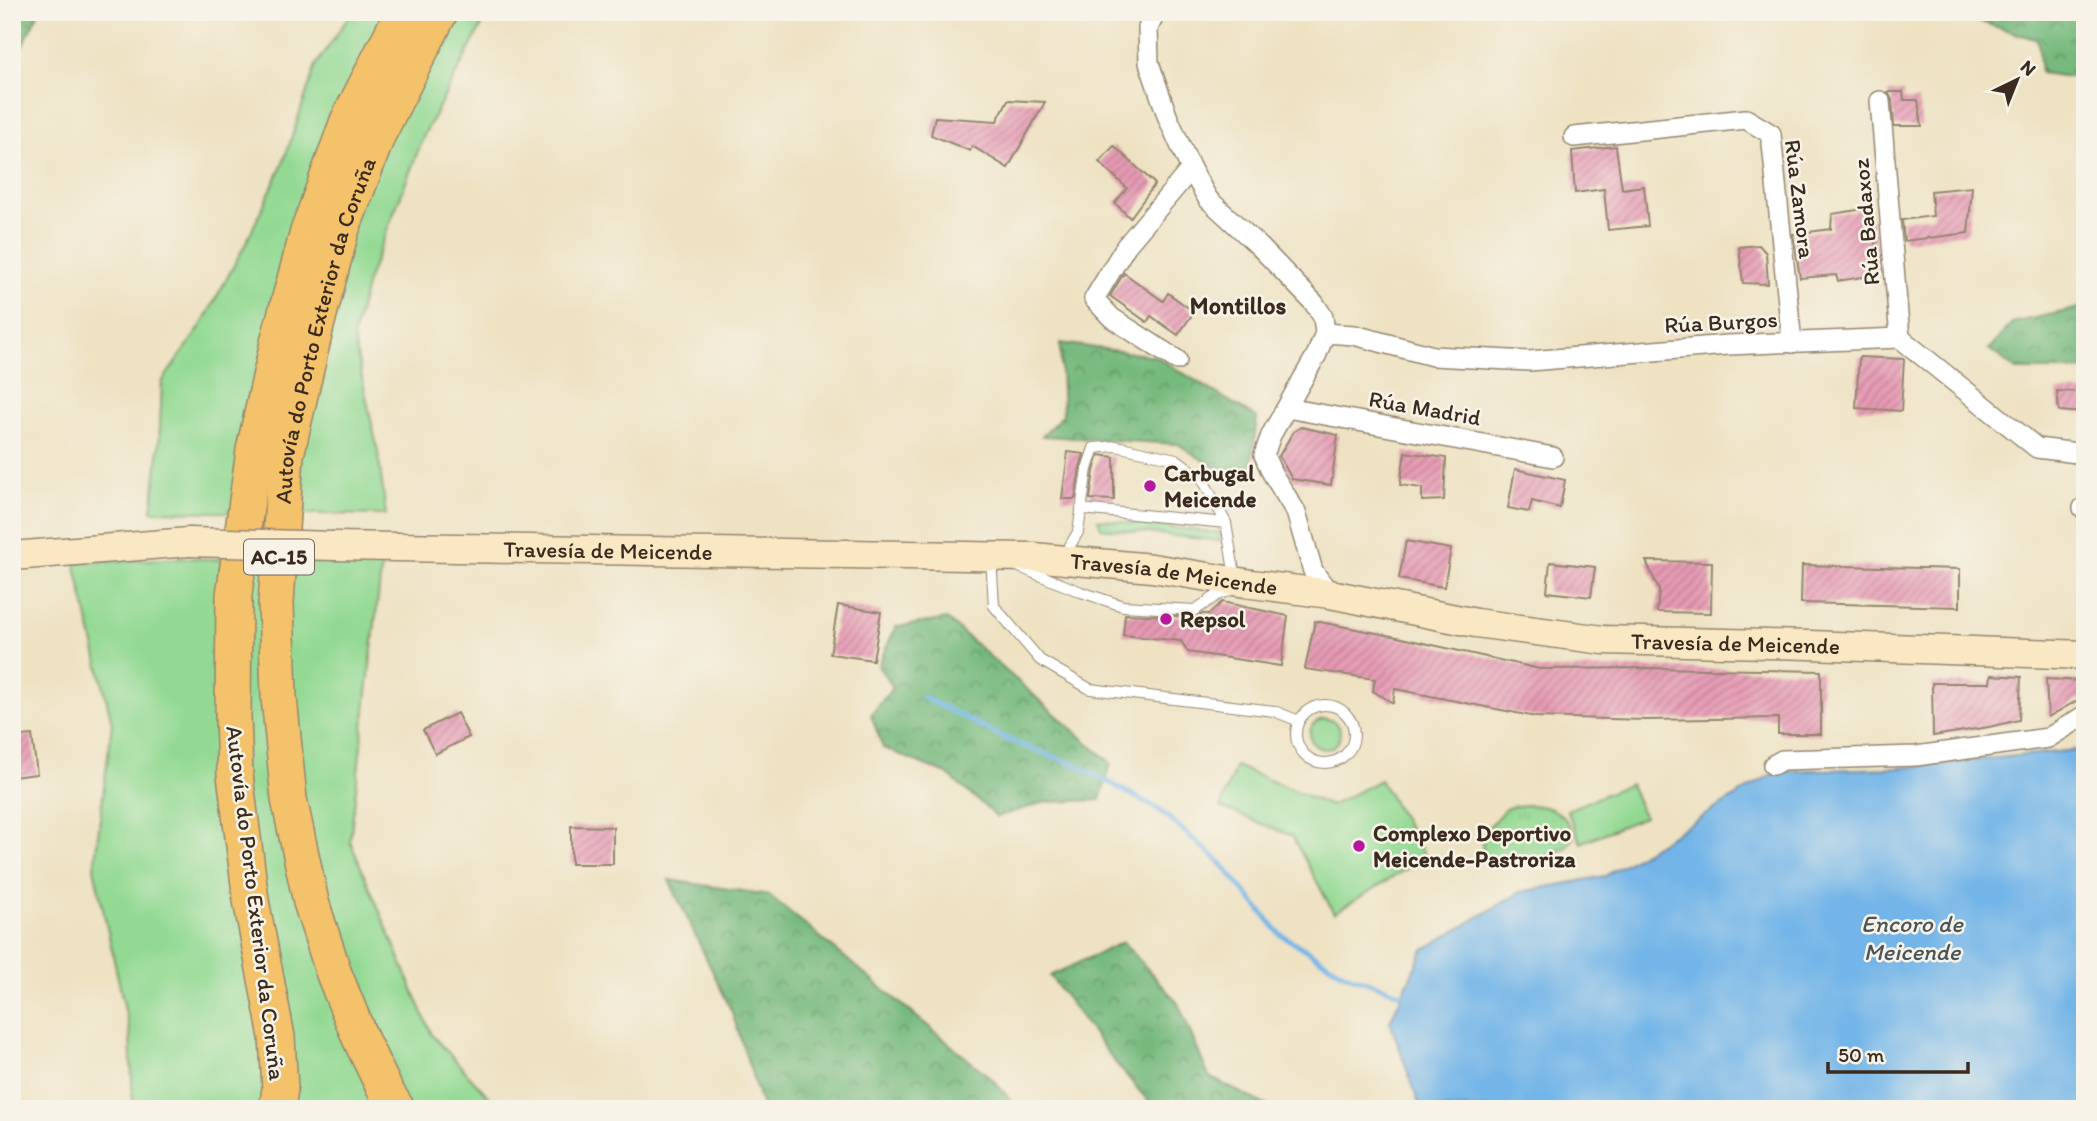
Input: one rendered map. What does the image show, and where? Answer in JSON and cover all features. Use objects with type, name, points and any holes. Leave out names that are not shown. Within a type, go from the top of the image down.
[{"type":"highway","name":"Autovía do Porto Exterior da Coruña","points":[[277,1109],[280,1089],[277,1037],[251,900],[235,775],[234,595],[254,450],[279,338],[309,232],[348,121],[404,12]]},
{"type":"highway","name":"Autovía do Porto Exterior da Coruña","points":[[397,1109],[360,1038],[334,974],[310,902],[289,799],[279,697],[276,603],[286,455],[338,243],[378,134],[440,12]]},
{"type":"main road","name":"Travesía de Meicende","points":[[12,556],[189,542],[991,556],[1152,568],[1330,593],[1476,623],[1603,640],[2085,655]]},
{"type":"street","points":[[1156,12],[1148,27],[1149,63],[1168,118],[1191,169],[1208,199],[1260,247],[1314,303],[1323,317],[1325,333],[1317,354],[1271,435],[1264,455],[1296,512],[1314,571],[1330,593]]},
{"type":"street","name":"Rúa Badaxoz","points":[[1880,101],[1900,338]]},
{"type":"street","name":"Rúa Zamora","points":[[1574,137],[1745,119],[1771,134],[1791,343]]},
{"type":"street","points":[[1177,360],[1112,318],[1094,299],[1126,246],[1191,169]]},
{"type":"street","name":"Rúa Burgos","points":[[1325,333],[1354,335],[1433,356],[1529,361],[1728,345],[1900,338]]},
{"type":"street","points":[[1900,338],[2037,448],[2085,455]]},
{"type":"street","name":"Rúa Madrid","points":[[1287,408],[1553,457]]},
{"type":"street","points":[[1287,588],[1299,570],[1306,543]]},
{"type":"street","points":[[1773,765],[1782,760],[1916,756],[2048,738],[2085,715]]},
{"type":"lane","points":[[1062,560],[1078,532],[1087,469],[1094,448],[1116,446],[1176,459],[1202,478],[1226,523],[1244,582],[1195,610],[1123,606],[991,556],[994,606],[1040,660],[1090,690],[1274,711],[1299,721]]},
{"type":"lane","points":[[1081,509],[1226,523]]},
{"type":"lane","points":[[1330,706],[1339,709],[1346,715],[1354,731],[1350,749],[1335,762],[1315,762],[1300,750],[1296,731],[1299,721],[1312,708],[1330,706]]},
{"type":"green space","points":[[12,12],[39,12],[12,66]]},
{"type":"green space","points":[[352,12],[489,12],[425,133],[367,282],[353,336],[378,452],[386,515],[152,511],[162,382],[201,326],[246,243],[282,166],[316,65]]},
{"type":"green space","points":[[1955,12],[2085,12],[2085,79],[2041,73],[2038,40]]},
{"type":"green space","points":[[2085,307],[2085,370],[2017,370],[1989,349],[2012,323]]},
{"type":"green space","points":[[1060,343],[1155,356],[1257,418],[1251,468],[1218,470],[1178,444],[1042,436],[1063,415]]},
{"type":"green space","points":[[1098,519],[1220,533],[1220,541],[1101,528]]},
{"type":"green space","points":[[186,558],[274,562],[382,562],[350,841],[432,1035],[500,1109],[133,1109],[130,1033],[94,868],[112,723],[75,563]]},
{"type":"green space","points":[[947,619],[1111,763],[1100,800],[1045,802],[997,817],[947,774],[883,748],[871,715],[893,687],[878,666],[896,627]]},
{"type":"green space","points":[[1325,719],[1336,723],[1340,734],[1336,745],[1325,749],[1314,745],[1310,734],[1314,723]]},
{"type":"green space","name":"Complexo Deportivo Meicende-Pastroriza","points":[[1236,766],[1331,806],[1380,780],[1426,857],[1334,913],[1292,836],[1220,807]]},
{"type":"green space","points":[[1630,784],[1644,817],[1581,843],[1567,810]]},
{"type":"green space","points":[[1525,805],[1542,806],[1563,816],[1573,838],[1565,849],[1537,860],[1498,867],[1483,851],[1485,833],[1506,809]]},
{"type":"green space","points":[[669,880],[769,895],[992,1079],[1019,1109],[763,1109],[732,1012]]},
{"type":"green space","points":[[1123,942],[1178,1003],[1209,1077],[1273,1109],[1155,1109],[1114,1061],[1050,976]]},
{"type":"water","name":"Encoro de Meicende","points":[[2085,749],[2085,1109],[1421,1109],[1390,1021],[1423,950],[1521,892],[1605,876],[1777,771],[1899,768]]},
{"type":"building","points":[[1888,92],[1903,92],[1904,100],[1918,100],[1922,126],[1894,126],[1892,100]]},
{"type":"building","points":[[1008,100],[1045,102],[1008,168],[972,146],[970,151],[931,135],[935,117],[997,121]]},
{"type":"building","points":[[1114,146],[1155,184],[1130,218],[1115,203],[1127,188],[1099,162]]},
{"type":"building","points":[[1616,146],[1622,189],[1644,186],[1648,226],[1608,230],[1604,189],[1575,193],[1572,151]]},
{"type":"building","points":[[1972,187],[1968,233],[1904,241],[1902,220],[1933,216],[1931,191]]},
{"type":"building","points":[[1870,208],[1879,269],[1875,275],[1838,281],[1836,275],[1800,278],[1793,234],[1831,229],[1832,214]]},
{"type":"building","points":[[1759,245],[1766,253],[1768,284],[1743,283],[1739,247]]},
{"type":"building","points":[[1124,273],[1163,301],[1168,293],[1194,312],[1178,335],[1151,316],[1147,322],[1110,296]]},
{"type":"building","points":[[1859,357],[1904,359],[1901,411],[1856,408]]},
{"type":"building","points":[[2057,391],[2085,392],[2085,413],[2059,411]]},
{"type":"building","points":[[1301,427],[1338,435],[1331,485],[1292,479],[1279,456],[1293,432]]},
{"type":"building","points":[[1068,452],[1084,454],[1075,499],[1062,499]]},
{"type":"building","points":[[1405,452],[1446,458],[1444,500],[1422,501],[1422,488],[1400,485]]},
{"type":"building","points":[[1099,455],[1114,457],[1114,500],[1090,499]]},
{"type":"building","points":[[1515,469],[1565,480],[1560,508],[1532,501],[1529,512],[1508,508]]},
{"type":"building","points":[[1406,541],[1451,549],[1444,587],[1399,579]]},
{"type":"building","points":[[1646,561],[1712,562],[1711,613],[1657,612],[1659,590]]},
{"type":"building","points":[[1550,562],[1595,567],[1591,597],[1547,592]]},
{"type":"building","points":[[1802,565],[1960,569],[1960,607],[1801,603]]},
{"type":"building","points":[[1222,602],[1288,616],[1281,666],[1188,652],[1181,641],[1123,635],[1125,614],[1195,617],[1209,614]]},
{"type":"building","points":[[838,605],[881,612],[873,660],[830,654]]},
{"type":"building","points":[[1315,621],[1540,669],[1821,671],[1821,734],[1778,734],[1778,718],[1646,720],[1536,717],[1395,689],[1393,703],[1373,691],[1375,679],[1305,669]]},
{"type":"building","points":[[1991,675],[2021,677],[2019,720],[1933,736],[1932,683],[1990,683]]},
{"type":"building","points":[[2046,679],[2085,681],[2085,696],[2048,717]]},
{"type":"building","points":[[457,713],[469,737],[435,754],[423,730]]},
{"type":"building","points":[[32,735],[37,774],[12,777],[12,737]]},
{"type":"building","points":[[571,826],[613,827],[613,864],[571,864]]},
{"type":"waterway","points":[[923,697],[1011,741],[1079,766],[1158,809],[1220,862],[1280,934],[1345,974],[1402,994]]},
{"type":"place","name":"Carbugal Meicende","points":[[1150,486]]},
{"type":"place","name":"Repsol","points":[[1166,619]]},
{"type":"place","name":"Complexo Deportivo Meicende-Pastroriza","points":[[1359,846]]},
{"type":"district","name":"Montillos","points":[[1238,306]]}]
